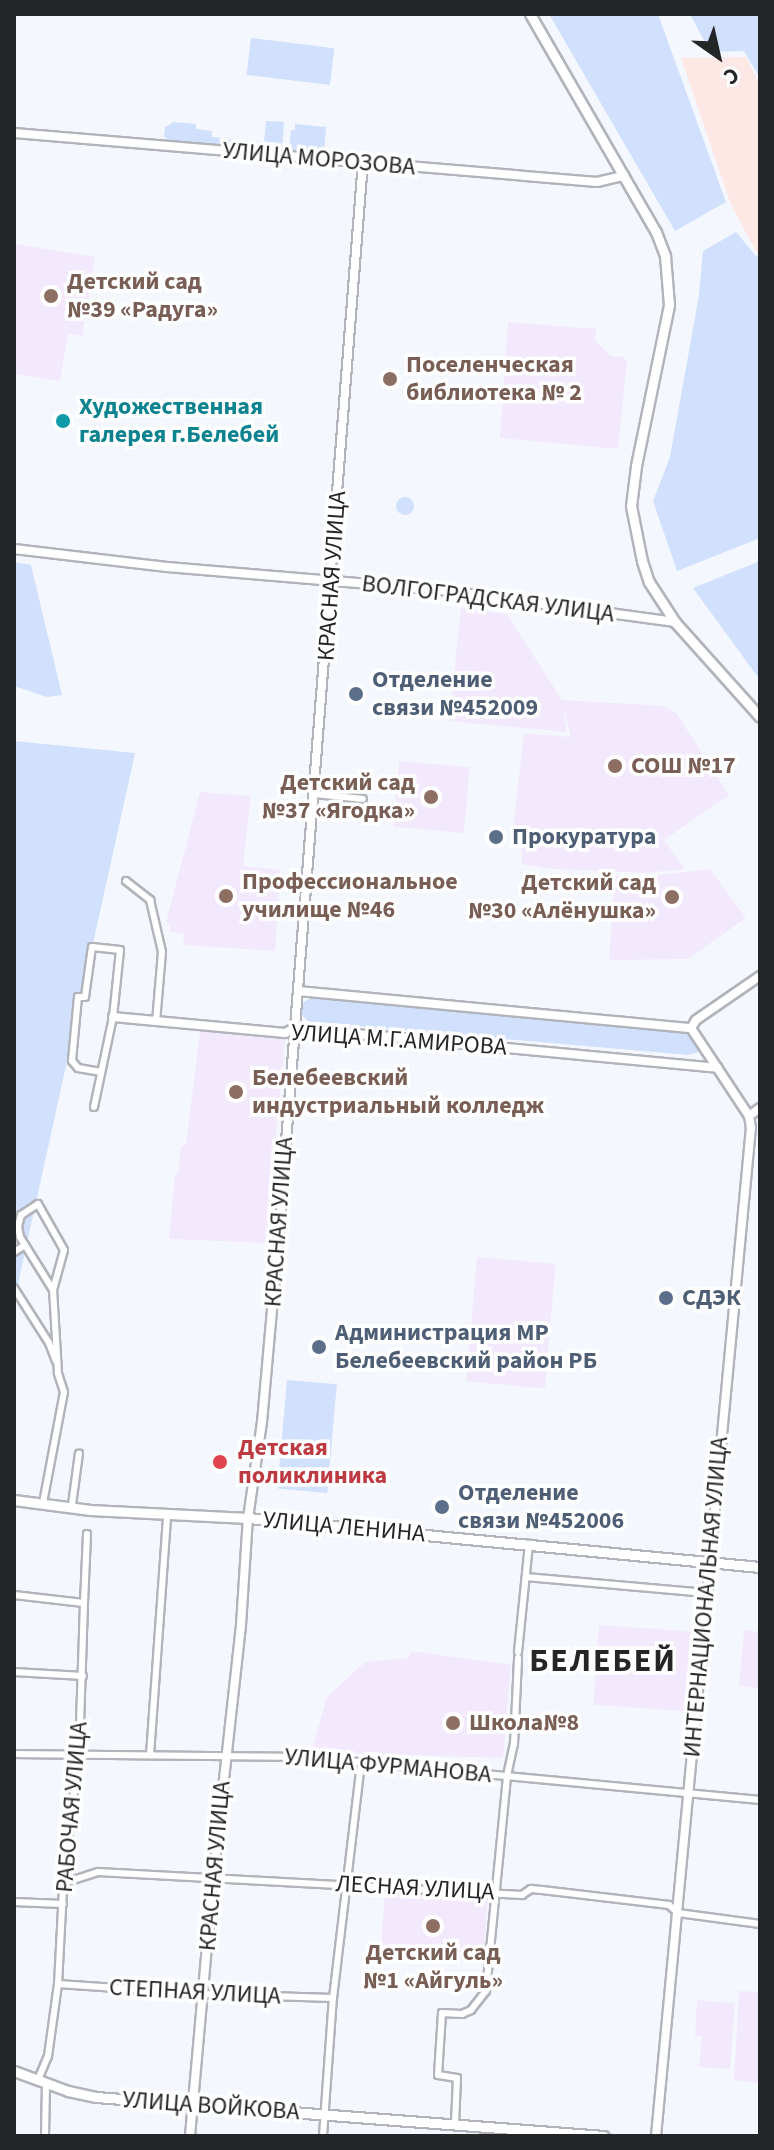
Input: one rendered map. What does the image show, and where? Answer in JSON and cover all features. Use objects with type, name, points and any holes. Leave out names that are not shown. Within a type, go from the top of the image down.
[{"type":"main road","points":[[530,14],[656,232],[669,279],[669,305],[631,506],[634,533],[649,582],[675,622],[760,717]]},
{"type":"main road","name":"УЛИЦА ЛЕНИНА","points":[[14,1500],[72,1505],[90,1510],[248,1518],[760,1567]]},
{"type":"main road","name":"УЛИЦА ВОЙКОВА","points":[[14,2071],[96,2097],[455,2124],[468,2131],[604,2136]]},
{"type":"street","name":"УЛИЦА МОРОЗОВА","points":[[14,133],[597,182],[624,176]]},
{"type":"street","name":"КРАСНАЯ УЛИЦА","points":[[190,2136],[225,1756],[241,1625],[248,1518],[267,1371],[363,162]]},
{"type":"street","name":"ВОЛГОГРАДСКАЯ УЛИЦА","points":[[14,549],[167,567],[331,579],[675,622]]},
{"type":"street","points":[[315,794],[363,799]]},
{"type":"street","points":[[126,881],[150,900],[162,952],[156,1022]]},
{"type":"street","points":[[94,1107],[113,1017],[120,950],[92,947],[85,997],[78,997],[72,1061],[78,1068],[100,1072]]},
{"type":"street","points":[[760,976],[696,1020],[691,1028],[749,1116],[760,1108]]},
{"type":"street","name":"УЛИЦА М.Г.АМИРОВА","points":[[298,991],[691,1028]]},
{"type":"street","name":"УЛИЦА М.Г.АМИРОВА","points":[[113,1017],[285,1033],[293,1029],[718,1068]]},
{"type":"street","name":"ИНТЕРНАЦИОНАЛЬНАЯ УЛИЦА","points":[[656,2136],[751,1128],[749,1116]]},
{"type":"street","points":[[53,1290],[25,1245],[18,1226],[21,1215],[38,1204],[64,1250],[53,1290],[57,1365]]},
{"type":"street","points":[[14,1252],[25,1245]]},
{"type":"street","points":[[14,1288],[49,1343],[64,1392],[43,1503]]},
{"type":"street","points":[[72,1505],[79,1453]]},
{"type":"street","points":[[150,1755],[167,1515]]},
{"type":"street","name":"РАБОЧАЯ УЛИЦА","points":[[45,2136],[42,2081],[58,1984],[64,1883],[79,1753],[87,1534]]},
{"type":"street","points":[[455,2124],[457,2078],[438,2075],[442,2013],[462,2014],[471,2010],[486,1991],[507,1776],[514,1744],[518,1655],[529,1544]]},
{"type":"street","points":[[526,1577],[706,1593]]},
{"type":"street","points":[[14,1595],[84,1603]]},
{"type":"street","points":[[14,1672],[83,1676]]},
{"type":"street","name":"УЛИЦА ФУРМАНОВА","points":[[14,1754],[305,1757],[687,1796],[760,1800]]},
{"type":"street","points":[[323,2136],[333,1998],[349,1884],[361,1763]]},
{"type":"street","name":"ЛЕСНАЯ УЛИЦА","points":[[64,1883],[98,1872],[522,1895],[531,1889],[669,1905],[678,1913],[760,1924]]},
{"type":"street","points":[[14,1902],[63,1904]]},
{"type":"street","name":"СТЕПНАЯ УЛИЦА","points":[[58,1984],[205,1994],[333,1998]]},
{"type":"shaded area","points":[[549,14],[658,14],[726,202],[675,231]]},
{"type":"shaded area","points":[[690,14],[760,14],[760,78],[744,51],[710,52]]},
{"type":"shaded area","points":[[251,38],[334,48],[330,85],[246,75]]},
{"type":"shaded area","points":[[746,57],[760,85],[760,251],[757,253],[731,205],[681,58]]},
{"type":"shaded area","points":[[266,121],[284,122],[282,151],[169,141],[164,136],[165,127],[174,122],[196,124],[196,129],[212,131],[212,137],[264,142]]},
{"type":"shaded area","points":[[295,124],[326,127],[324,154],[289,151],[291,130],[295,130]]},
{"type":"shaded area","points":[[736,232],[756,256],[760,254],[760,538],[677,571],[653,501],[670,457],[699,295],[703,251]]},
{"type":"shaded area","name":"Детский сад №39 «Радуга»","points":[[16,244],[95,257],[82,336],[68,334],[60,381],[14,374]]},
{"type":"shaded area","points":[[508,322],[596,329],[595,341],[611,356],[624,357],[627,362],[618,449],[500,438]]},
{"type":"shaded area","points":[[401,497],[409,497],[414,506],[412,513],[401,515],[396,510],[396,502]]},
{"type":"shaded area","points":[[760,561],[760,680],[693,588]]},
{"type":"shaded area","points":[[14,562],[31,565],[62,695],[47,697],[14,686]]},
{"type":"shaded area","name":"СОШ №17","points":[[461,608],[507,614],[562,700],[665,706],[677,714],[729,795],[664,840],[685,869],[645,873],[553,869],[522,864],[520,830],[513,829],[524,733],[571,737],[564,710],[566,732],[449,721]]},
{"type":"shaded area","points":[[14,741],[135,753],[14,1302]]},
{"type":"shaded area","name":"Детский сад №37 «Ягодка»","points":[[399,761],[470,767],[464,833],[393,827]]},
{"type":"shaded area","name":"Профессиональное училище №46","points":[[200,792],[251,796],[243,866],[280,870],[275,951],[183,945],[184,934],[170,932],[170,924],[166,922]]},
{"type":"shaded area","name":"Детский сад №30 «Алёнушка»","points":[[710,869],[746,918],[688,959],[609,960],[615,875],[649,876]]},
{"type":"shaded area","points":[[311,998],[691,1033],[700,1042],[699,1052],[688,1055],[309,1022],[301,1014],[302,1003]]},
{"type":"shaded area","name":"Белебеевский индустриальный колледж","points":[[200,1031],[285,1039],[266,1243],[169,1239],[175,1174],[178,1173],[181,1146],[186,1145]]},
{"type":"shaded area","points":[[477,1257],[556,1264],[545,1388],[466,1382]]},
{"type":"shaded area","points":[[287,1380],[337,1384],[327,1493],[278,1489]]},
{"type":"shaded area","points":[[599,1625],[692,1631],[686,1711],[593,1705]]},
{"type":"shaded area","points":[[744,1630],[760,1632],[760,1688],[739,1686]]},
{"type":"shaded area","name":"Школа№8","points":[[411,1651],[511,1665],[503,1758],[311,1752],[327,1697],[365,1662],[409,1658]]},
{"type":"shaded area","name":"Детский сад №1 «Айгуль»","points":[[385,1890],[488,1897],[483,1962],[380,1955]]},
{"type":"shaded area","points":[[739,1991],[760,1992],[760,2083],[734,2080]]},
{"type":"shaded area","points":[[697,2000],[735,2003],[730,2069],[699,2067],[702,2037],[695,2036]]},
{"type":"place","name":"Детский сад №39 «Радуга»","points":[[51,296]]},
{"type":"place","name":"Поселенческая библиотека № 2","points":[[390,379]]},
{"type":"place","name":"Художественная галерея г.Белебей","points":[[63,421]]},
{"type":"place","name":"Отделение связи №452009","points":[[356,694]]},
{"type":"place","name":"СОШ №17","points":[[615,766]]},
{"type":"place","name":"Детский сад №37 «Ягодка»","points":[[431,797]]},
{"type":"place","name":"Прокуратура","points":[[496,837]]},
{"type":"place","name":"Профессиональное училище №46","points":[[226,896]]},
{"type":"place","name":"Детский сад №30 «Алёнушка»","points":[[672,897]]},
{"type":"place","name":"Белебеевский индустриальный колледж","points":[[236,1092]]},
{"type":"place","name":"СДЭК","points":[[666,1298]]},
{"type":"place","name":"Администрация МР Белебеевский район РБ","points":[[319,1347]]},
{"type":"place","name":"Детская поликлиника","points":[[220,1462]]},
{"type":"place","name":"Отделение связи №452006","points":[[442,1507]]},
{"type":"place","name":"Школа№8","points":[[453,1723]]},
{"type":"place","name":"Детский сад №1 «Айгуль»","points":[[433,1926]]},
{"type":"district","name":"БЕЛЕБЕЙ","points":[[603,1661]]}]
